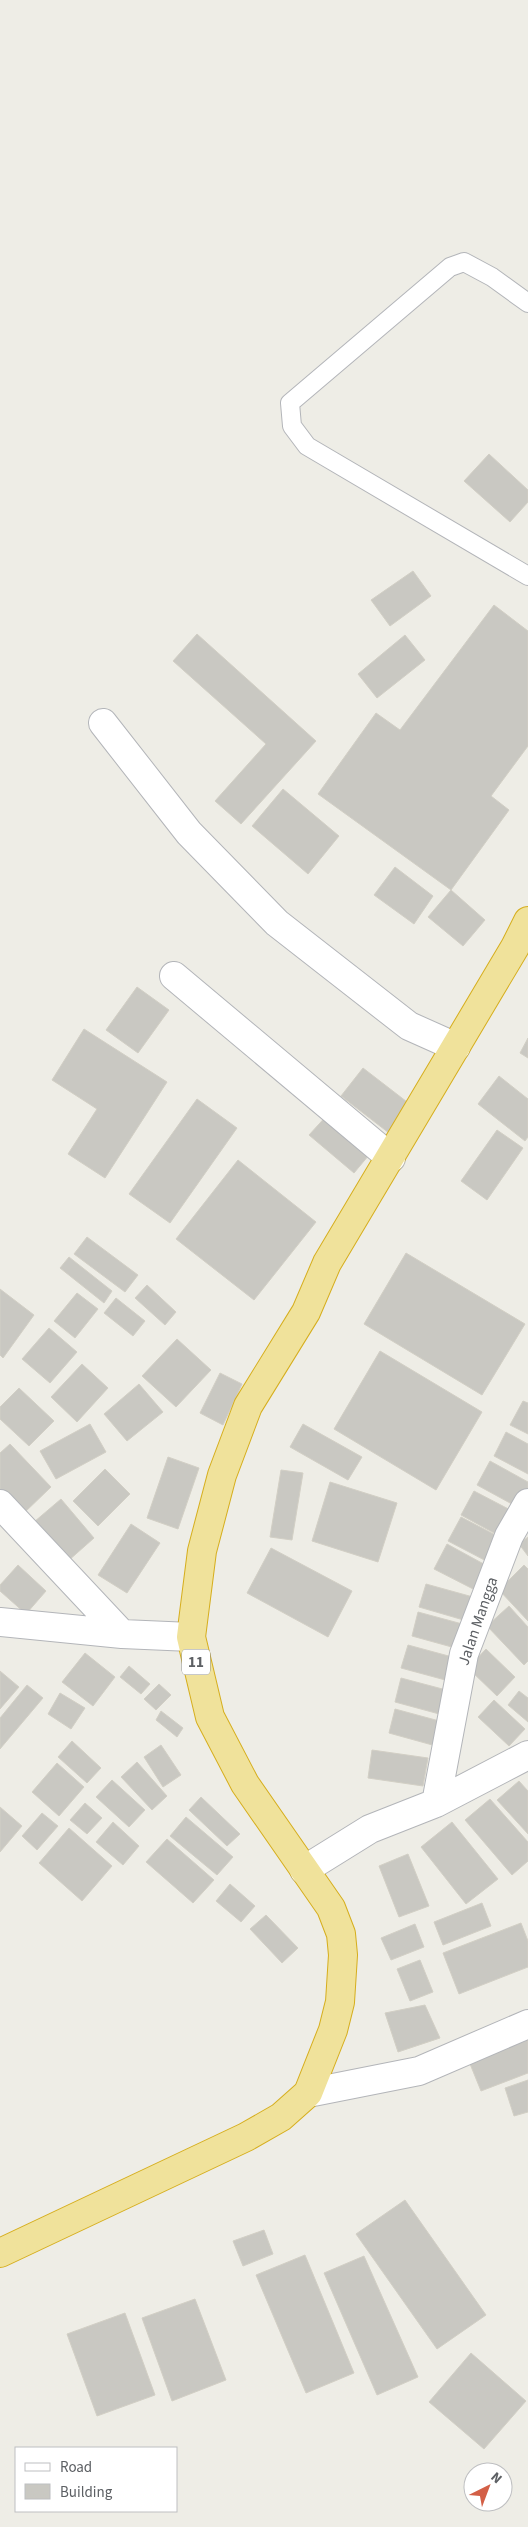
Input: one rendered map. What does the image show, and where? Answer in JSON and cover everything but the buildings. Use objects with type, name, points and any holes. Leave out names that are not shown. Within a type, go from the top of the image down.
[{"type":"highway","name":"11","points":[[0,2253],[246,2137],[281,2117],[308,2093],[332,2030],[340,2002],[343,1955],[341,1934],[331,1908],[245,1784],[210,1717],[191,1637],[202,1552],[222,1475],[248,1406],[306,1312],[327,1263],[456,1048],[528,921]]},
{"type":"street","points":[[103,723],[189,833],[277,923],[409,1026],[456,1048]]},
{"type":"street","points":[[174,976],[391,1158]]},
{"type":"street","points":[[0,1504],[122,1634]]},
{"type":"street","name":"Jalan Mangga","points":[[436,1803],[464,1654],[510,1536],[528,1504]]},
{"type":"street","points":[[0,1622],[122,1634],[191,1637]]},
{"type":"street","points":[[304,1870],[370,1829],[436,1803],[528,1755]]},
{"type":"street","points":[[308,2093],[419,2071],[528,2024]]},
{"type":"lane","points":[[528,303],[492,277],[464,262],[450,267],[290,402],[292,426],[306,446],[528,576]]}]
